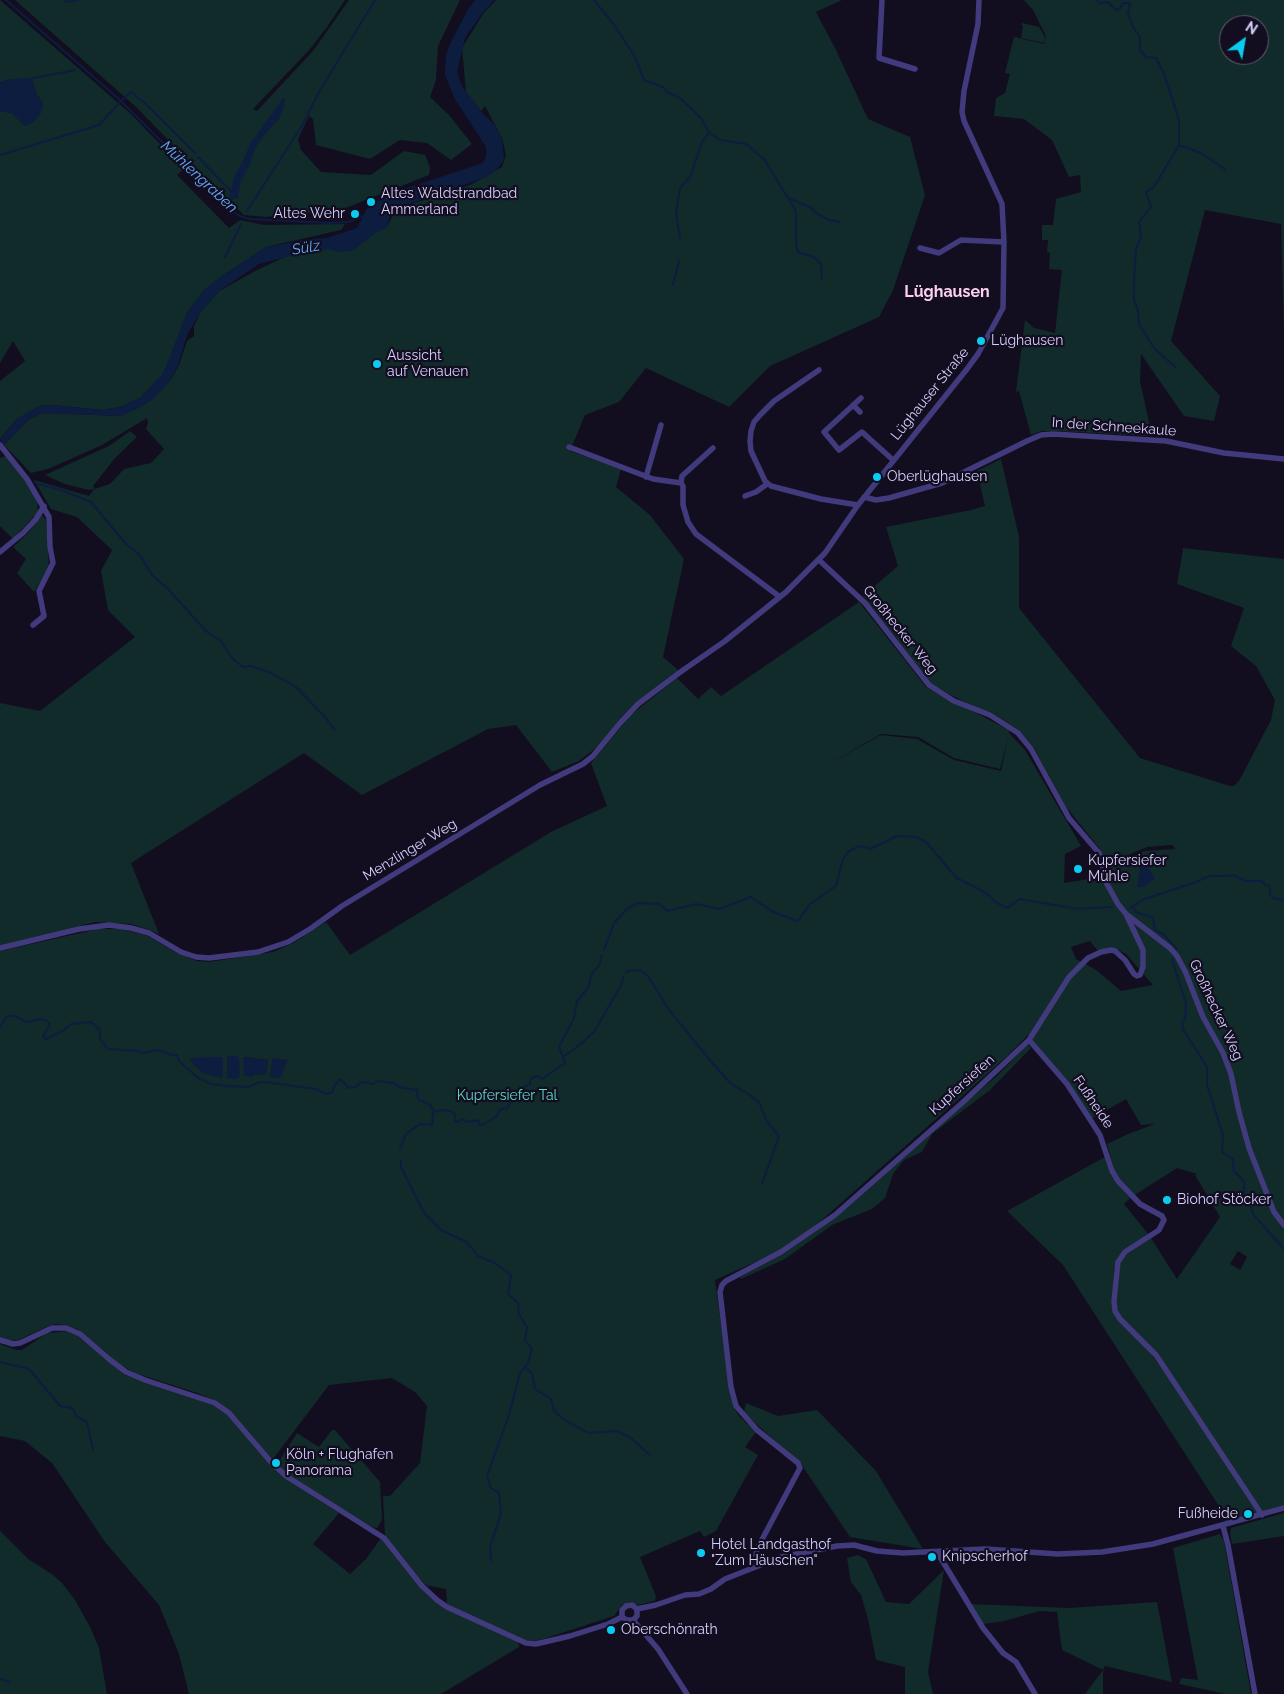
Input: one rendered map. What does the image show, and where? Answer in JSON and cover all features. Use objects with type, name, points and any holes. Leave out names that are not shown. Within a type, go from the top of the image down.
[{"type":"street","points":[[882,0],[879,58],[915,69]]},
{"type":"street","name":"Lüghauser Straße","points":[[780,597],[819,560],[864,497],[972,362],[1003,308],[1004,242],[1002,204],[964,121],[962,112],[964,91],[978,24],[979,0]]},
{"type":"street","points":[[920,248],[939,253],[961,240],[1004,242]]},
{"type":"street","points":[[819,370],[770,404],[754,422],[750,442],[751,450],[767,484],[820,500],[858,505]]},
{"type":"street","points":[[861,398],[824,432],[839,450],[862,432],[893,460]]},
{"type":"street","points":[[853,405],[860,412]]},
{"type":"street","points":[[646,477],[661,425]]},
{"type":"street","name":"In der Schneekaule","points":[[864,497],[876,500],[890,498],[942,483],[1026,441],[1047,435],[1166,441],[1224,453],[1284,458]]},
{"type":"street","points":[[0,445],[27,478],[49,517],[50,546],[53,563],[38,592],[44,616],[33,625]]},
{"type":"street","points":[[569,447],[646,477],[681,483]]},
{"type":"street","points":[[712,448],[682,476],[682,505],[688,522],[696,534],[780,597]]},
{"type":"street","points":[[745,496],[756,492],[767,484]]},
{"type":"street","points":[[0,552],[23,533],[36,519],[44,506]]},
{"type":"street","name":"Großhecker Weg","points":[[819,560],[865,603],[929,685],[954,701],[990,715],[1008,725],[1031,749],[1069,818],[1100,852],[1103,861],[1102,875],[1118,904],[1126,914],[1170,948],[1180,962],[1203,1017],[1223,1053],[1231,1074],[1249,1148],[1274,1212],[1284,1225]]},
{"type":"street","name":"Menzlinger Weg","points":[[0,948],[109,925],[149,933],[181,952],[196,957],[209,958],[258,952],[288,942],[342,906],[540,785],[583,764],[593,756],[638,704],[725,641],[780,597]]},
{"type":"street","name":"Kupfersiefen","points":[[760,1564],[756,1555],[757,1549],[800,1468],[798,1463],[767,1439],[747,1420],[734,1401],[720,1292],[722,1285],[733,1277],[781,1252],[835,1214],[962,1103],[1029,1040],[1069,977],[1088,958],[1111,950],[1120,954],[1137,976],[1142,973],[1142,950],[1126,914]]},
{"type":"street","name":"Fußheide","points":[[1029,1040],[1067,1084],[1100,1135],[1112,1171],[1118,1181],[1140,1204],[1162,1216],[1164,1220],[1159,1230],[1125,1252],[1118,1262],[1114,1301],[1115,1311],[1120,1319],[1156,1355],[1262,1515]]},
{"type":"street","points":[[0,1340],[12,1344],[20,1343],[52,1328],[66,1328],[80,1334],[126,1372],[215,1402],[229,1413],[271,1462],[286,1476],[325,1502],[380,1534],[422,1586],[437,1600],[447,1607],[526,1643],[536,1644],[570,1636],[622,1617]]},
{"type":"street","points":[[637,1609],[685,1595],[699,1594],[711,1589],[725,1579],[780,1557],[837,1546],[854,1545],[877,1551],[902,1554],[985,1548],[1058,1554],[1102,1552],[1153,1544],[1284,1508]]},
{"type":"street","points":[[1223,1526],[1255,1694]]},
{"type":"street","points":[[937,1552],[983,1628],[1003,1653],[1016,1662],[1035,1694]]},
{"type":"street","points":[[622,1617],[622,1610],[626,1606],[632,1605],[637,1609]]},
{"type":"street","points":[[622,1617],[627,1620],[633,1620],[637,1616],[637,1609]]},
{"type":"street","points":[[633,1620],[658,1649],[687,1694]]},
{"type":"green space","points":[[0,0],[131,114],[184,169],[177,175],[229,228],[240,220],[264,225],[345,224],[341,230],[266,247],[203,291],[163,374],[140,398],[120,407],[102,410],[52,405],[40,406],[17,419],[0,439],[0,381],[25,361],[13,341],[0,363],[0,111],[11,113],[43,104],[36,93],[32,80],[12,79],[0,82]]},
{"type":"green space","points":[[15,0],[345,0],[310,49],[253,109],[257,111],[313,51],[349,0],[460,0],[438,46],[436,80],[430,97],[449,115],[472,144],[451,160],[427,143],[400,140],[370,159],[316,145],[313,119],[309,116],[298,139],[301,150],[321,172],[371,175],[404,151],[425,155],[430,167],[429,175],[343,209],[266,217],[244,215],[136,107]]},
{"type":"green space","points":[[496,0],[842,0],[816,12],[868,119],[910,137],[925,195],[893,290],[879,317],[770,366],[729,407],[646,368],[619,402],[585,415],[570,451],[621,469],[616,487],[650,515],[684,559],[663,657],[678,670],[636,702],[622,716],[601,744],[579,761],[552,772],[516,725],[488,729],[362,795],[304,753],[131,863],[159,934],[131,924],[95,922],[0,946],[0,703],[40,711],[135,637],[108,610],[101,571],[112,550],[77,517],[51,509],[34,480],[89,496],[94,489],[89,490],[65,484],[45,475],[109,446],[130,431],[137,437],[115,458],[93,486],[95,489],[110,484],[124,469],[151,463],[164,449],[146,429],[147,418],[102,445],[48,469],[31,473],[4,445],[28,420],[43,413],[121,416],[170,381],[179,365],[187,341],[194,336],[194,326],[200,313],[219,291],[259,269],[294,253],[387,227],[396,209],[470,185],[502,167],[506,155],[502,138],[485,106],[481,111],[466,92],[462,48],[483,14]]},
{"type":"green space","points":[[1024,0],[1284,0],[1284,330],[1281,224],[1205,210],[1171,341],[1220,396],[1214,421],[1184,416],[1141,354],[1140,381],[1152,436],[1058,431],[1042,431],[1031,435],[1019,391],[1016,392],[1025,320],[1034,328],[1055,333],[1062,270],[1049,269],[1050,253],[1047,252],[1048,240],[1042,240],[1042,225],[1053,225],[1056,199],[1081,192],[1080,175],[1069,177],[1052,140],[1024,119],[994,116],[996,98],[1005,93],[1010,74],[1005,73],[1014,37],[1044,44],[1046,36],[1033,10]]},
{"type":"green space","points":[[1022,23],[1039,27],[1045,37],[1044,43],[1021,38]]},
{"type":"green space","points":[[6,456],[24,477],[37,501],[38,512],[13,539],[0,526],[0,458]]},
{"type":"green space","name":"Kupfersiefer Tal","points":[[1001,459],[1019,537],[1019,608],[1140,758],[1230,786],[1234,786],[1239,781],[1271,720],[1275,700],[1256,666],[1231,646],[1244,608],[1177,584],[1182,548],[1284,559],[1284,1505],[1263,1511],[1259,1507],[1157,1354],[1124,1321],[1116,1308],[1120,1265],[1123,1257],[1151,1238],[1177,1279],[1220,1217],[1195,1175],[1197,1174],[1177,1168],[1133,1196],[1115,1174],[1107,1144],[1155,1124],[1141,1125],[1126,1099],[1091,1119],[1033,1042],[1033,1038],[1028,1035],[1005,1058],[815,1226],[780,1251],[715,1280],[730,1393],[734,1408],[739,1416],[756,1432],[745,1447],[758,1455],[716,1531],[704,1537],[700,1531],[640,1557],[656,1596],[655,1601],[638,1605],[630,1602],[622,1605],[614,1616],[537,1641],[526,1640],[447,1605],[446,1589],[425,1585],[385,1535],[383,1496],[390,1496],[420,1463],[427,1406],[415,1392],[392,1378],[329,1385],[273,1459],[230,1411],[219,1402],[135,1373],[119,1364],[77,1329],[57,1324],[18,1340],[8,1341],[0,1337],[0,951],[98,929],[121,929],[148,936],[177,953],[197,961],[209,962],[273,952],[295,942],[326,922],[350,955],[551,832],[607,806],[591,763],[631,715],[677,678],[698,699],[711,687],[721,696],[859,602],[926,687],[1009,730],[1009,733],[1025,750],[1081,846],[1065,854],[1064,883],[1101,877],[1106,879],[1104,863],[1113,864],[1144,851],[1175,849],[1171,845],[1147,847],[1114,861],[1105,860],[1100,849],[1066,807],[1034,748],[1020,731],[991,712],[974,707],[928,683],[895,636],[863,596],[898,566],[886,527],[985,506],[977,471]],"holes":[[[881,734],[918,737],[954,758],[1000,769],[1008,738],[1001,771],[954,760],[917,739],[881,735],[829,764]],[[1090,941],[1097,950],[1114,948],[1126,954],[1153,985],[1121,991],[1096,970],[1076,959],[1071,947]],[[244,1057],[268,1060],[266,1073],[255,1075]],[[1238,1251],[1247,1257],[1240,1270],[1230,1264]]]},
{"type":"green space","points":[[42,515],[46,520],[49,567],[34,592],[17,573],[26,559],[13,547],[27,534]]},
{"type":"green space","points":[[1028,1044],[1031,1048],[990,1090],[932,1134],[922,1152],[904,1160],[893,1174],[885,1198],[872,1209],[832,1225],[785,1259],[741,1279],[740,1277],[783,1254],[855,1201],[931,1132],[998,1075]]},
{"type":"green space","points":[[1105,1157],[1111,1176],[1130,1198],[1124,1204],[1149,1235],[1118,1258],[1114,1270],[1112,1309],[1120,1323],[1147,1348],[1171,1381],[1258,1513],[1226,1523],[1224,1518],[1226,1517],[1063,1265],[1007,1211]]},
{"type":"green space","points":[[66,1331],[78,1336],[125,1375],[205,1400],[233,1420],[291,1482],[339,1513],[313,1544],[350,1574],[366,1559],[381,1538],[427,1595],[516,1641],[519,1647],[441,1694],[189,1694],[179,1654],[159,1605],[105,1542],[52,1463],[25,1441],[0,1436],[0,1344],[22,1350],[47,1333]]},
{"type":"green space","points":[[746,1403],[778,1416],[817,1410],[876,1471],[923,1549],[850,1537],[801,1464],[744,1413]]},
{"type":"green space","points":[[332,1430],[335,1430],[380,1482],[382,1520],[377,1528],[372,1527],[325,1499],[277,1464],[297,1433],[319,1447]]},
{"type":"green space","points":[[1284,1513],[1284,1536],[1232,1544],[1231,1528]]},
{"type":"green space","points":[[0,1531],[28,1559],[62,1583],[75,1600],[99,1648],[107,1694],[0,1694]]},
{"type":"green space","points":[[1220,1534],[1224,1541],[1251,1694],[1226,1694],[1179,1684],[1181,1678],[1198,1680],[1173,1548]]},
{"type":"green space","points":[[858,1555],[866,1559],[886,1602],[909,1604],[944,1570],[928,1672],[933,1694],[905,1694],[905,1667],[876,1660],[861,1595],[851,1582],[847,1558]]},
{"type":"green space","points":[[1157,1602],[1172,1682],[1105,1666],[1103,1670],[1062,1650],[1057,1612],[1040,1611],[1004,1621],[983,1624],[970,1604],[1069,1608]]},
{"type":"green space","points":[[1103,1670],[1103,1694],[1085,1694]]},
{"type":"water","name":"Sülz","points":[[475,0],[494,0],[465,38],[457,72],[462,86],[482,113],[495,125],[502,139],[504,160],[496,170],[486,177],[395,209],[391,213],[387,227],[374,234],[354,250],[341,252],[327,249],[259,264],[219,291],[200,313],[187,335],[178,365],[170,381],[152,400],[121,416],[43,413],[28,420],[4,445],[0,440],[17,419],[40,406],[52,405],[102,410],[120,407],[140,398],[163,374],[187,312],[203,291],[266,247],[327,238],[357,228],[368,207],[392,193],[483,163],[486,156],[486,147],[455,99],[445,75],[446,55],[450,44],[467,11]]},
{"type":"water","points":[[27,78],[32,80],[36,93],[43,104],[41,113],[34,122],[25,126],[11,113],[0,111],[0,82]]},
{"type":"water","points":[[283,98],[285,99],[284,106],[279,119],[264,135],[255,149],[240,183],[238,198],[232,200],[230,195],[234,177],[250,144]]},
{"type":"water","points":[[1144,858],[1155,879],[1143,887],[1137,887],[1140,870],[1138,863]]},
{"type":"water","points":[[227,1056],[239,1058],[240,1075],[237,1079],[227,1078]]},
{"type":"water","points":[[244,1057],[268,1060],[266,1074],[252,1077],[244,1076]]},
{"type":"water","points":[[192,1058],[223,1058],[223,1075],[221,1078],[203,1073],[190,1061]]},
{"type":"water","points":[[273,1058],[288,1060],[280,1078],[270,1077]]},
{"type":"waterway","name":"Mühlengraben","points":[[6,0],[121,101],[131,92],[148,106],[195,153]]},
{"type":"waterway","points":[[65,0],[68,2],[78,0]]},
{"type":"waterway","points":[[247,211],[303,124],[319,92],[375,0]]},
{"type":"waterway","points":[[594,0],[615,26],[635,57],[644,80],[663,87],[667,92],[680,98],[701,118],[709,133],[720,140],[746,144],[764,159],[796,211],[796,244],[798,252],[814,257],[821,264],[822,279]]},
{"type":"waterway","points":[[1097,0],[1099,3],[1108,2],[1116,10],[1120,9],[1123,3],[1130,3],[1128,14],[1133,27],[1140,37],[1140,50],[1146,57],[1156,58],[1164,74],[1179,120],[1179,145],[1154,187],[1146,192],[1151,207],[1139,222],[1141,238],[1136,248],[1134,284],[1134,299],[1138,311],[1139,324],[1154,348],[1176,368]]},
{"type":"waterway","points":[[29,79],[75,70]]},
{"type":"waterway","name":"Mühlengraben","points":[[0,155],[99,125],[121,101],[225,205],[242,217],[329,223],[348,222],[363,216]]},
{"type":"waterway","points":[[680,239],[676,213],[680,188],[690,177],[702,142],[709,133]]},
{"type":"waterway","points":[[1179,145],[1201,153],[1226,170]]},
{"type":"waterway","points":[[198,157],[231,191]]},
{"type":"waterway","points":[[788,198],[810,207],[816,213],[829,220],[840,222]]},
{"type":"waterway","points":[[225,257],[241,224]]},
{"type":"waterway","points":[[673,285],[679,261]]},
{"type":"waterway","points":[[35,483],[64,491],[91,502],[126,544],[140,555],[152,575],[167,588],[207,632],[220,640],[233,659],[243,667],[251,666],[271,673],[296,687],[335,730]]},
{"type":"waterway","points":[[604,950],[614,923],[628,908],[638,903],[660,904],[667,911],[696,904],[719,909],[751,897],[773,912],[798,921],[810,904],[836,886],[843,859],[849,851],[860,846],[870,849],[897,836],[916,837],[925,841],[957,878],[986,893],[997,903],[1008,908],[1019,899],[1078,909],[1112,907]]},
{"type":"waterway","points":[[1130,908],[1142,900],[1210,876],[1233,875],[1246,881],[1261,881],[1265,885],[1270,886],[1270,894],[1273,898],[1284,900]]},
{"type":"waterway","points":[[1133,906],[1136,912],[1153,918],[1155,930],[1163,934],[1177,949]]},
{"type":"waterway","points":[[0,1027],[7,1016],[15,1016],[26,1022],[41,1019],[50,1024],[43,1037],[46,1039],[63,1031],[71,1024],[91,1022],[100,1030],[100,1039],[108,1049],[143,1053],[158,1050],[171,1055],[177,1055],[179,1061],[198,1078],[212,1084],[248,1087],[265,1082],[315,1089],[327,1094],[332,1092],[335,1085],[341,1079],[348,1088],[355,1087],[362,1082],[373,1084],[377,1081],[394,1083],[399,1087],[417,1090],[418,1099],[430,1105],[434,1112],[450,1111],[455,1114],[455,1121],[457,1122],[463,1119],[468,1122],[478,1120],[479,1125],[482,1125],[496,1117],[501,1109],[508,1108],[510,1103],[517,1099],[521,1089],[530,1084],[533,1077],[537,1076],[542,1079],[565,1063],[559,1047],[574,1018],[577,1001],[588,988],[592,973],[599,966],[602,955]]},
{"type":"waterway","points":[[1172,959],[1186,1004],[1185,1020],[1182,1022],[1183,1029],[1207,1067],[1207,1085],[1223,1135],[1222,1152],[1233,1159],[1234,1171],[1244,1181],[1244,1197],[1250,1203],[1253,1214],[1284,1249]]},
{"type":"waterway","points":[[626,973],[628,971],[640,970],[648,976],[669,1010],[709,1059],[731,1084],[750,1095],[760,1104],[766,1120],[779,1136],[762,1184]]},
{"type":"waterway","points":[[564,1056],[594,1032],[620,987],[624,976]]},
{"type":"waterway","points":[[400,1149],[406,1134],[420,1124],[432,1125],[433,1113]]},
{"type":"waterway","points":[[401,1160],[401,1167],[424,1213],[441,1230],[467,1242],[478,1256],[495,1263],[511,1275],[508,1294],[518,1303],[519,1314],[527,1327],[525,1340],[532,1349],[528,1363],[520,1373],[509,1415],[487,1476],[491,1488],[499,1493],[501,1514],[490,1547],[491,1561]]},
{"type":"waterway","points":[[0,1362],[29,1369],[60,1406],[72,1408],[77,1417],[87,1422],[93,1450]]},
{"type":"waterway","points":[[526,1368],[532,1373],[535,1389],[551,1399],[554,1411],[565,1420],[588,1433],[617,1431],[631,1438],[651,1456]]},
{"type":"waterway","points":[[0,1679],[10,1682]]},
{"type":"place","name":"Altes Waldstrandbad Ammerland","points":[[371,202]]},
{"type":"place","name":"Altes Wehr","points":[[355,214]]},
{"type":"place","name":"Lüghausen","points":[[981,341]]},
{"type":"place","name":"Aussicht auf Venauen","points":[[377,364]]},
{"type":"place","name":"Oberlüghausen","points":[[877,477]]},
{"type":"place","name":"Kupfersiefer Mühle","points":[[1078,869]]},
{"type":"place","name":"Biohof Stöcker","points":[[1167,1200]]},
{"type":"place","name":"Köln + Flughafen Panorama","points":[[276,1463]]},
{"type":"place","name":"Fußheide","points":[[1248,1514]]},
{"type":"place","name":"Hotel Landgasthof \"Zum Häuschen\"","points":[[701,1553]]},
{"type":"place","name":"Knipscherhof","points":[[932,1557]]},
{"type":"place","name":"Oberschönrath","points":[[611,1630]]},
{"type":"district","name":"Lüghausen","points":[[947,292]]}]
